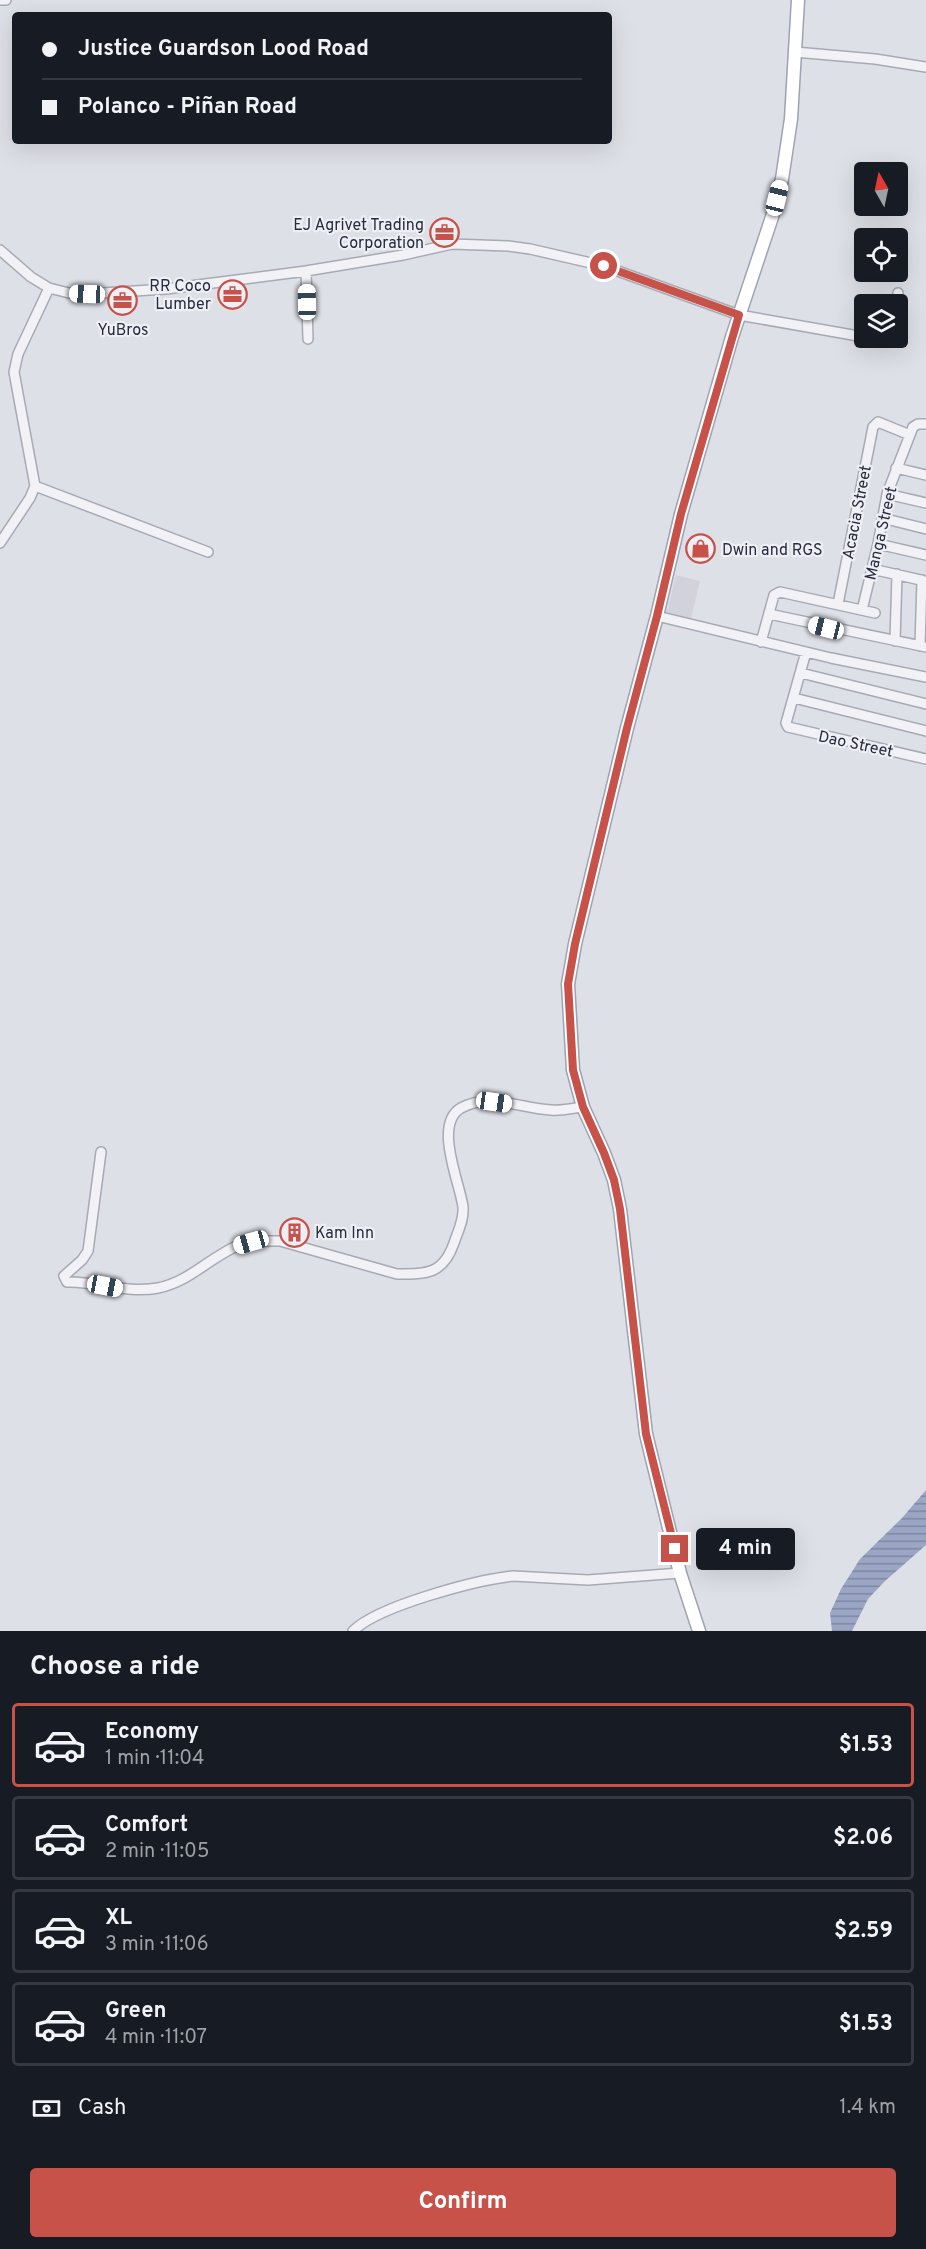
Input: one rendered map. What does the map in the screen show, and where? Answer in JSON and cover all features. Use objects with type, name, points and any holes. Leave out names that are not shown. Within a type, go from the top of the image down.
[{"type":"main road","points":[[699,1631],[680,1573],[646,1434],[618,1200],[604,1153],[583,1107],[573,1070],[568,984],[575,944],[681,514],[739,315],[772,217],[782,179],[791,119],[798,0]]},
{"type":"street","points":[[0,0],[6,0]]},
{"type":"street","points":[[795,52],[875,59],[926,67]]},
{"type":"street","points":[[0,250],[31,277],[49,288],[69,293],[132,292],[306,271],[403,255],[452,244],[508,246],[604,266],[739,315],[854,335]]},
{"type":"street","points":[[306,271],[308,339]]},
{"type":"street","points":[[0,543],[30,498],[35,486],[14,372],[18,354],[49,288]]},
{"type":"street","name":"Acacia Street","points":[[838,604],[873,427],[878,422],[910,435]]},
{"type":"street","name":"Manga Street","points":[[862,610],[887,494],[910,435],[921,424]]},
{"type":"street","points":[[896,468],[926,475]]},
{"type":"street","points":[[35,486],[208,552]]},
{"type":"street","points":[[887,494],[926,503]]},
{"type":"street","points":[[882,518],[926,529]]},
{"type":"street","points":[[878,543],[926,555]]},
{"type":"street","points":[[769,614],[923,647],[924,581],[872,569]]},
{"type":"street","points":[[895,641],[897,574]]},
{"type":"street","points":[[761,642],[774,596],[780,592],[875,612]]},
{"type":"street","points":[[657,616],[761,642],[926,678]]},
{"type":"street","points":[[806,652],[794,698],[926,731]]},
{"type":"street","points":[[801,674],[926,704]]},
{"type":"street","name":"Dao Street","points":[[794,698],[786,726],[791,729],[926,759]]},
{"type":"street","points":[[101,1152],[88,1251],[82,1260],[64,1276],[67,1282],[82,1281],[127,1290],[158,1288],[201,1270],[239,1245],[263,1241],[280,1241],[397,1274],[412,1274],[440,1269],[446,1262],[462,1220],[463,1207],[452,1166],[448,1134],[450,1123],[459,1109],[478,1102],[551,1110],[583,1107]]},
{"type":"street","points":[[353,1631],[370,1617],[387,1610],[453,1588],[501,1577],[588,1580],[680,1573]]},
{"type":"shaded area","points":[[676,575],[700,581],[691,618],[667,612]]},
{"type":"water","points":[[926,1490],[926,1545],[868,1599],[852,1631],[832,1631],[830,1613],[841,1589],[860,1559],[902,1518]]},
{"type":"place","name":"EJ Agrivet Trading Corporation","points":[[445,233]]},
{"type":"place","name":"RR Coco Lumber","points":[[232,294]]},
{"type":"place","name":"YuBros","points":[[123,301]]},
{"type":"place","name":"Dwin and RGS","points":[[701,549]]},
{"type":"place","name":"Kam Inn","points":[[294,1232]]},
{"type":"route","points":[[604,266],[739,315],[669,560],[575,944],[568,984],[573,1070],[583,1107],[614,1180],[620,1209],[646,1434],[675,1549]]}]
